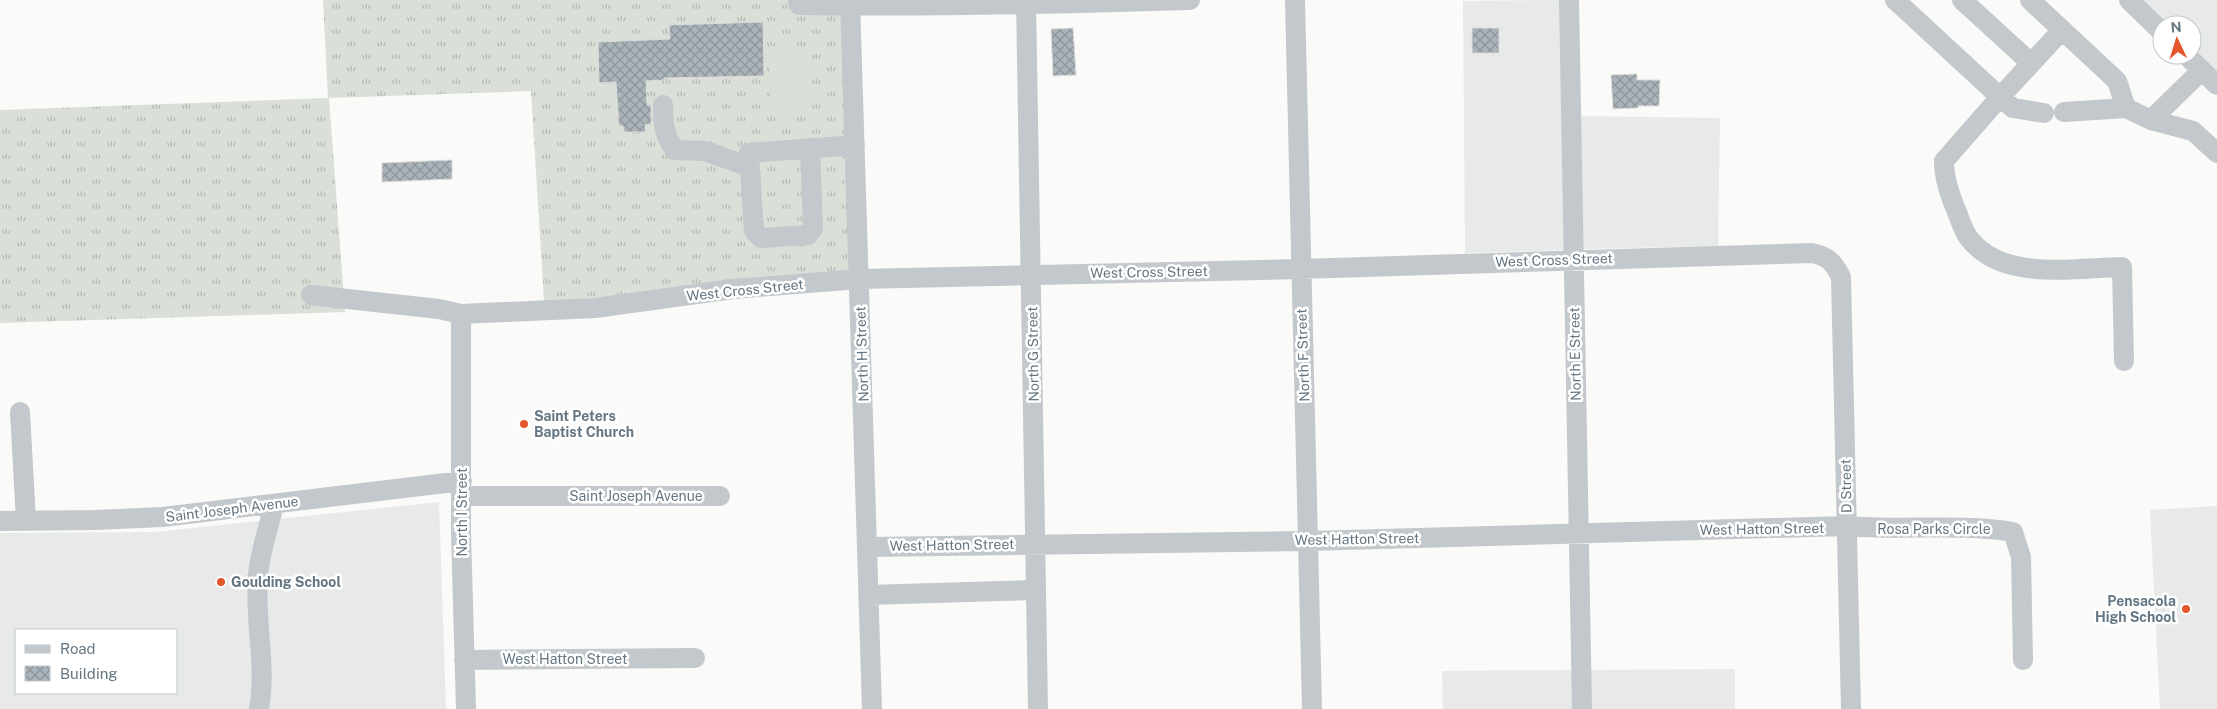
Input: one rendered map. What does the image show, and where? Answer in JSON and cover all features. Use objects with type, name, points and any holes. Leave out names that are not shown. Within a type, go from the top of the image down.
[{"type":"street","points":[[798,0],[799,5],[1190,0]]},
{"type":"street","name":"North F Street","points":[[1295,0],[1312,709]]},
{"type":"street","name":"North E Street","points":[[1569,0],[1582,709]]},
{"type":"street","points":[[1895,0],[2014,108],[2054,112],[2126,108],[2151,120],[2193,131],[2217,153]]},
{"type":"street","points":[[1962,0],[2032,63]]},
{"type":"street","points":[[2030,0],[2117,80],[2126,108]]},
{"type":"street","points":[[2130,0],[2152,22]]},
{"type":"street","name":"North H Street","points":[[850,3],[872,709]]},
{"type":"street","name":"North G Street","points":[[1026,3],[1038,709]]},
{"type":"street","points":[[2062,30],[1944,161],[1944,171],[1951,199],[1968,236],[1980,249],[1994,259],[2012,267],[2036,269],[2122,267],[2124,361]]},
{"type":"street","points":[[2197,65],[2217,85]]},
{"type":"street","points":[[2151,120],[2202,70]]},
{"type":"street","points":[[663,105],[663,125],[668,142],[675,150],[688,152],[705,151],[750,167]]},
{"type":"street","points":[[810,148],[813,228],[808,235],[760,238],[754,232],[749,152],[855,145]]},
{"type":"street","name":"West Cross Street","points":[[311,295],[439,309],[461,314],[595,308],[733,289],[859,279],[1300,269],[1812,253],[1828,258],[1836,265]]},
{"type":"street","name":"D Street","points":[[1836,265],[1841,277],[1851,709]]},
{"type":"street","name":"North I Street","points":[[461,314],[466,709]]},
{"type":"street","points":[[20,412],[26,521]]},
{"type":"street","name":"Saint Joseph Avenue","points":[[0,521],[164,517],[274,504],[462,488],[720,496]]},
{"type":"street","points":[[259,709],[263,687],[258,576],[262,550],[274,504]]},
{"type":"street","name":"West Hatton Street","points":[[867,546],[1308,541],[1846,526]]},
{"type":"street","name":"Rosa Parks Circle","points":[[1846,526],[1879,529],[1990,528],[2013,532],[2021,557],[2023,660]]},
{"type":"street","points":[[868,595],[1035,590]]},
{"type":"street","name":"West Hatton Street","points":[[464,660],[696,658]]},
{"type":"shaded area","points":[[1560,0],[1565,250],[1465,253],[1463,1]]},
{"type":"shaded area","points":[[2143,0],[2217,0],[2217,72],[2202,58],[2202,15],[2158,15]]},
{"type":"shaded area","points":[[1579,116],[1720,118],[1718,246],[1582,249]]},
{"type":"shaded area","name":"Goulding School","points":[[439,502],[446,709],[0,709],[0,533],[155,532]]},
{"type":"shaded area","name":"Pensacola High School","points":[[2217,506],[2217,709],[2160,709],[2150,510]]},
{"type":"shaded area","points":[[1735,669],[1735,709],[1590,709],[1589,670]]},
{"type":"shaded area","points":[[1572,670],[1573,709],[1443,709],[1442,671]]},
{"type":"green space","points":[[323,0],[842,0],[850,270],[594,298],[544,301],[531,91],[329,98],[345,312],[0,323],[0,110],[328,98]]},
{"type":"green space","points":[[769,47],[808,47],[810,108],[771,109]]},
{"type":"building","points":[[763,22],[764,76],[664,78],[664,80],[646,81],[647,105],[651,105],[651,125],[645,124],[646,132],[624,132],[623,126],[619,126],[616,82],[599,83],[598,42],[670,39],[669,25]]},
{"type":"building","points":[[1073,28],[1076,75],[1053,76],[1051,29]]},
{"type":"building","points":[[1472,28],[1499,28],[1499,53],[1472,53]]},
{"type":"building","points":[[1637,74],[1637,80],[1660,80],[1659,106],[1613,109],[1611,75]]},
{"type":"building","points":[[452,160],[452,179],[382,182],[382,163]]},
{"type":"place","name":"Saint Peters Baptist Church","points":[[524,424]]},
{"type":"place","name":"Goulding School","points":[[221,582]]},
{"type":"place","name":"Pensacola High School","points":[[2186,609]]}]
